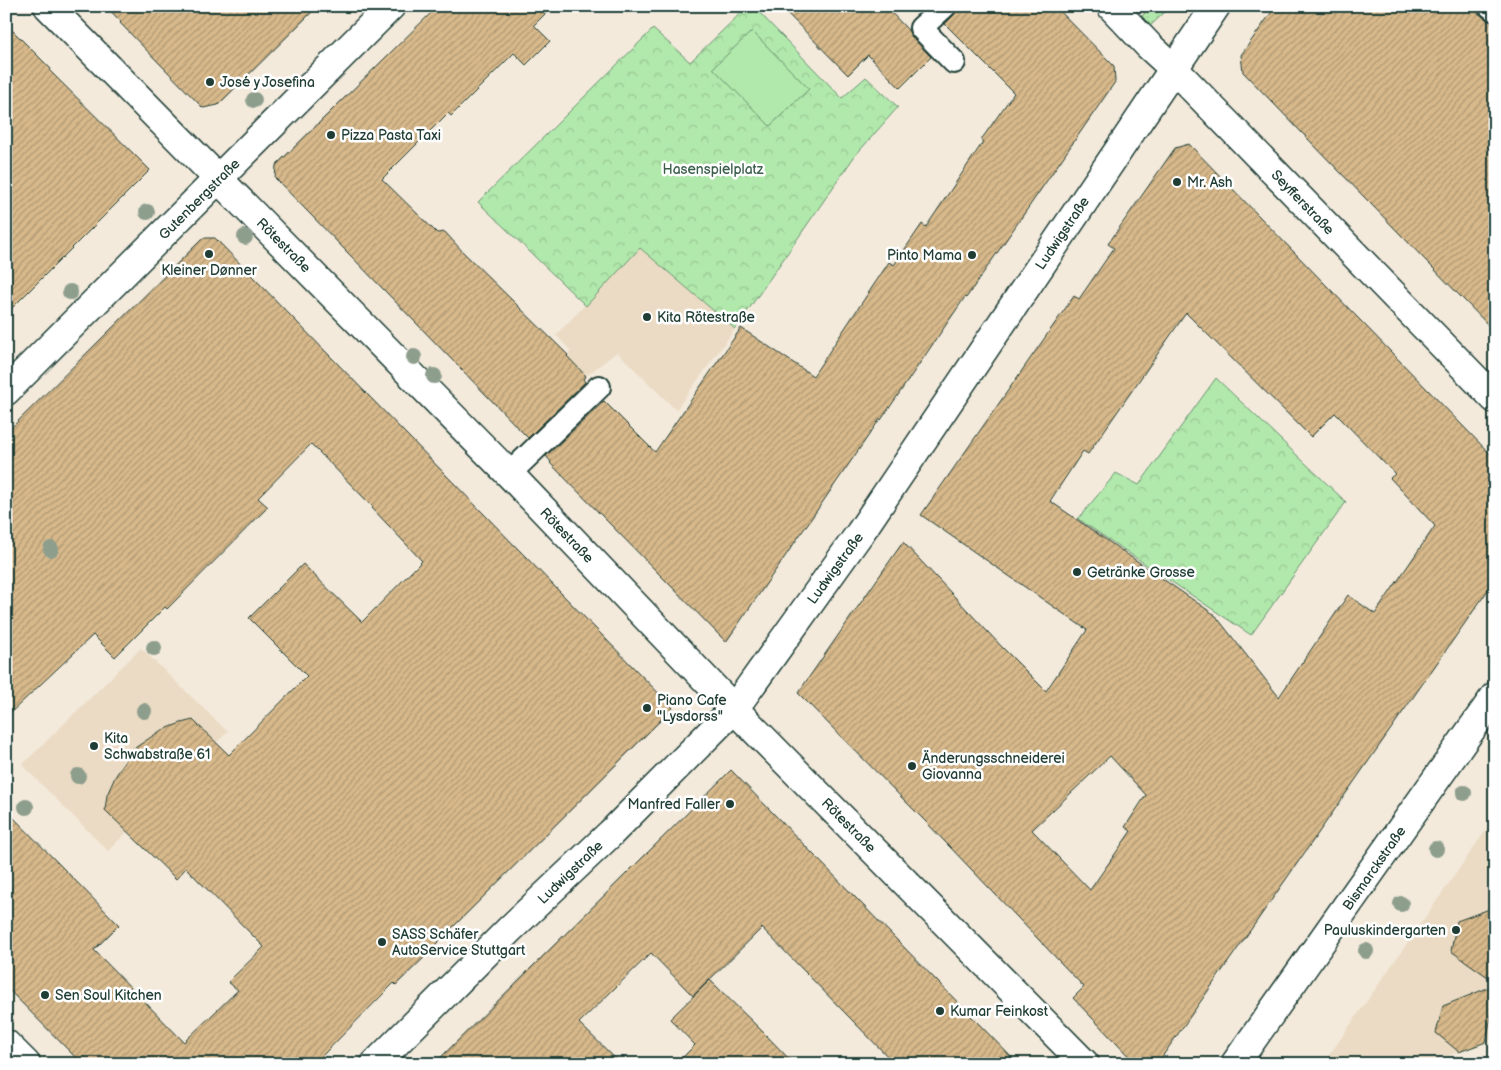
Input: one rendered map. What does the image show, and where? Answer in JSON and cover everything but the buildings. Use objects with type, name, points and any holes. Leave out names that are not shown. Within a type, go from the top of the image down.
[{"type":"street","name":"Rötestraße","points":[[48,6],[509,474],[734,709],[1085,1064]]},
{"type":"street","name":"Gutenbergstraße","points":[[6,391],[391,6]]},
{"type":"street","name":"Seyfferstraße","points":[[1111,6],[1495,399]]},
{"type":"street","name":"Ludwigstraße","points":[[374,1064],[510,929],[611,833],[734,709],[860,533],[1216,6]]},
{"type":"street","name":"Bismarckstraße","points":[[1235,1064],[1495,696]]},
{"type":"street","points":[[6,1044],[26,1064]]},
{"type":"lane","points":[[945,6],[922,28],[954,62]]},
{"type":"lane","points":[[1490,6],[1495,10]]},
{"type":"lane","points":[[509,474],[598,387]]},
{"type":"shaded area","name":"Kita Rötestraße","points":[[640,248],[735,329],[676,410],[617,352],[586,376],[567,356],[571,351],[556,335]]},
{"type":"shaded area","name":"Kita Schwabstraße 61","points":[[141,648],[228,732],[208,750],[195,738],[196,720],[181,723],[160,731],[144,742],[127,759],[115,777],[107,795],[105,809],[137,822],[108,851],[22,765]]},
{"type":"shaded area","name":"Pauluskindergarten","points":[[1493,820],[1495,822],[1495,1038],[1427,1064],[1323,1064]]},
{"type":"green space","name":"Hasenspielplatz","points":[[748,6],[753,6],[842,98],[866,77],[898,107],[854,157],[735,329],[640,248],[586,306],[478,202],[653,29],[690,62]]},
{"type":"green space","points":[[1139,6],[1163,6],[1167,10],[1148,28],[1139,19],[1145,13]]},
{"type":"green space","points":[[752,31],[809,89],[770,126],[713,68]]},
{"type":"green space","points":[[1216,378],[1346,502],[1251,635],[1078,519],[1116,473],[1139,485]]},
{"type":"place","name":"José y Josefina","points":[[210,82]]},
{"type":"place","name":"Pizza Pasta Taxi","points":[[331,135]]},
{"type":"place","name":"Mr. Ash","points":[[1177,182]]},
{"type":"place","name":"Kleiner Dønner","points":[[209,254]]},
{"type":"place","name":"Pinto Mama","points":[[972,255]]},
{"type":"place","name":"Kita Rötestraße","points":[[647,317]]},
{"type":"place","name":"Getränke Grosse","points":[[1077,572]]},
{"type":"place","name":"Piano Cafe \"Lysdorss\"","points":[[647,708]]},
{"type":"place","name":"Kita Schwabstraße 61","points":[[94,746]]},
{"type":"place","name":"Änderungsschneiderei Giovanna","points":[[912,766]]},
{"type":"place","name":"Manfred Faller","points":[[730,804]]},
{"type":"place","name":"Pauluskindergarten","points":[[1456,930]]},
{"type":"place","name":"SASS Schäfer AutoService Stuttgart","points":[[382,942]]},
{"type":"place","name":"Sen Soul Kitchen","points":[[45,995]]},
{"type":"place","name":"Kumar Feinkost","points":[[940,1011]]}]
